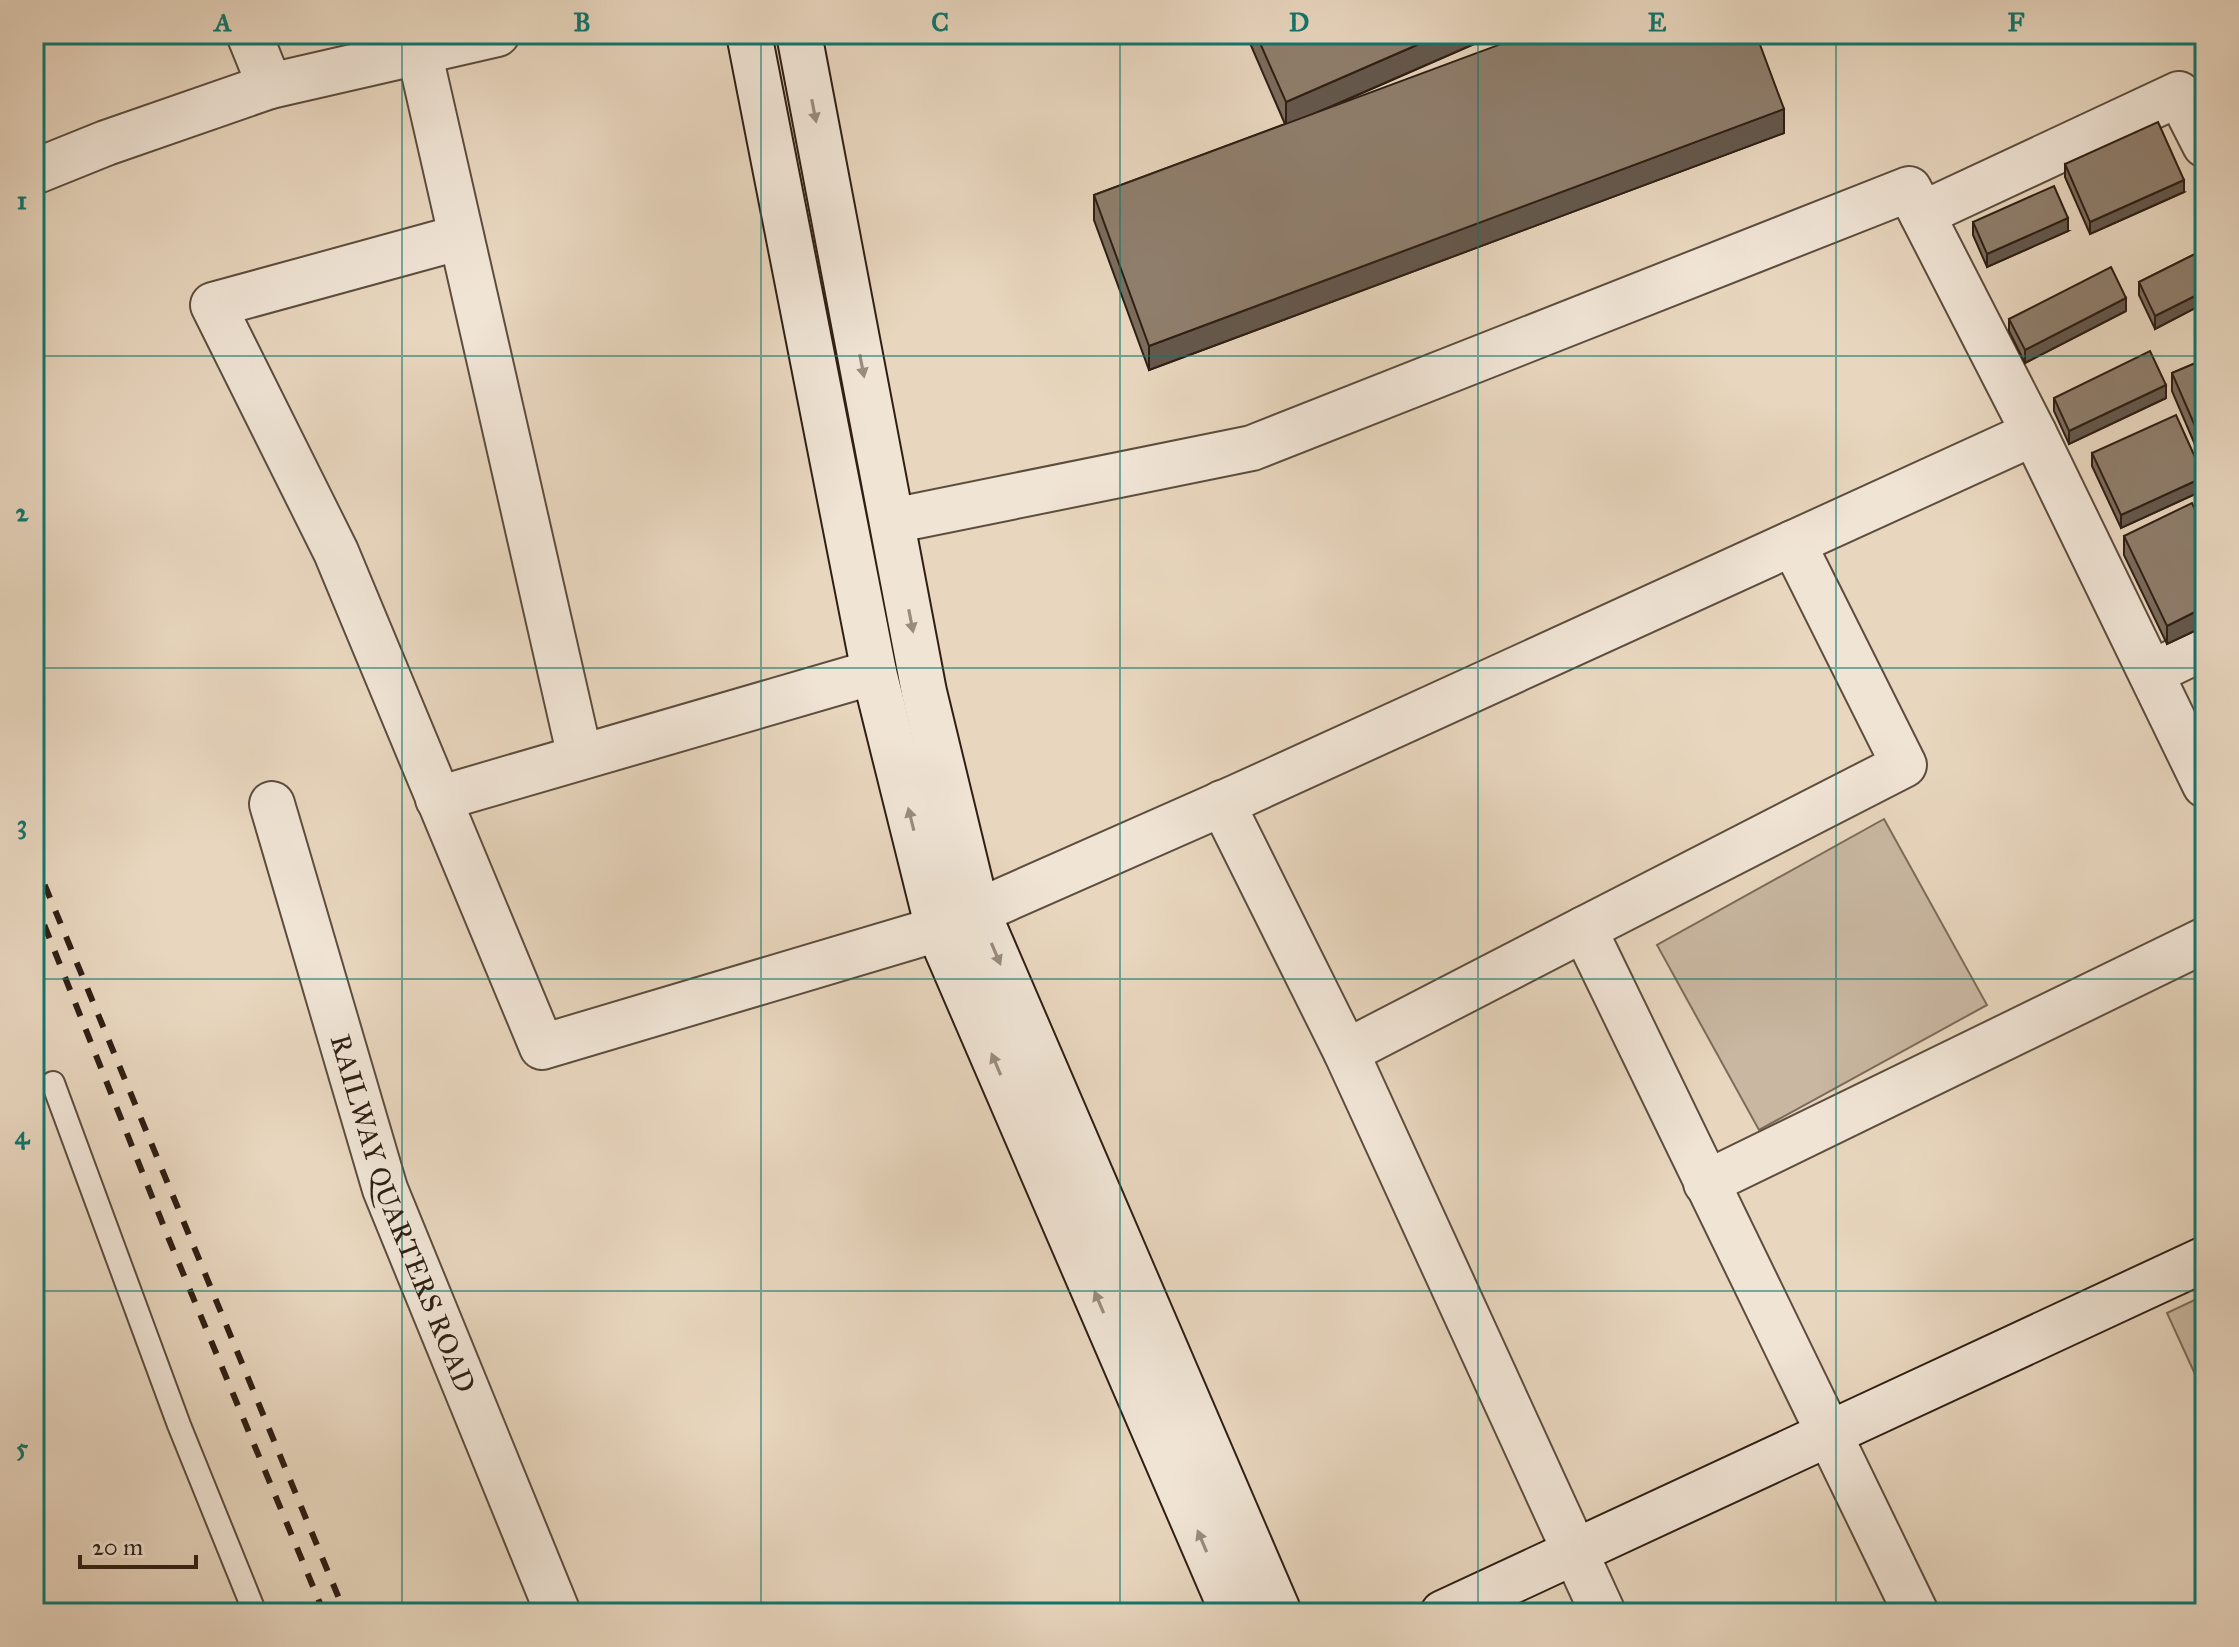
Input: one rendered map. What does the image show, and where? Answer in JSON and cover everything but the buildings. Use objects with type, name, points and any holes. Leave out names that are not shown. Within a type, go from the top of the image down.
[{"type":"street","points":[[249,34],[270,86]]},
{"type":"street","points":[[34,172],[106,143],[270,86],[497,34]]},
{"type":"street","points":[[749,34],[874,672],[938,929],[1233,1613]]},
{"type":"street","points":[[799,34],[924,692],[977,911],[1279,1613]]},
{"type":"street","points":[[419,51],[580,757]]},
{"type":"street","points":[[1922,214],[2192,87],[2205,145]]},
{"type":"street","points":[[892,521],[1252,448],[1909,189],[2034,433],[2205,785]]},
{"type":"street","points":[[461,237],[213,305],[336,552],[542,1047],[938,929],[2034,433]]},
{"type":"street","points":[[1346,1052],[1904,765],[1793,543]]},
{"type":"street","points":[[2151,673],[2205,647]]},
{"type":"street","points":[[438,799],[874,672]]},
{"type":"street","points":[[1222,803],[1346,1052],[1603,1613]]},
{"type":"street","name":"RAILWAY QUARTERS ROAD","points":[[272,804],[385,1189],[558,1613]]},
{"type":"street","points":[[1584,929],[1916,1613]]},
{"type":"street","points":[[1706,1183],[2205,940]]},
{"type":"street","points":[[1443,1613],[2205,1259]]},
{"type":"lane","points":[[53,1083],[179,1425],[255,1613]]},
{"type":"shaded area","points":[[1884,819],[1987,1005],[1759,1130],[1657,945]]},
{"type":"shaded area","points":[[2205,1295],[2205,1396],[2167,1313]]},
{"type":"railway","points":[[34,859],[345,1613]]},
{"type":"railway","points":[[34,899],[168,1237],[324,1613]]}]
